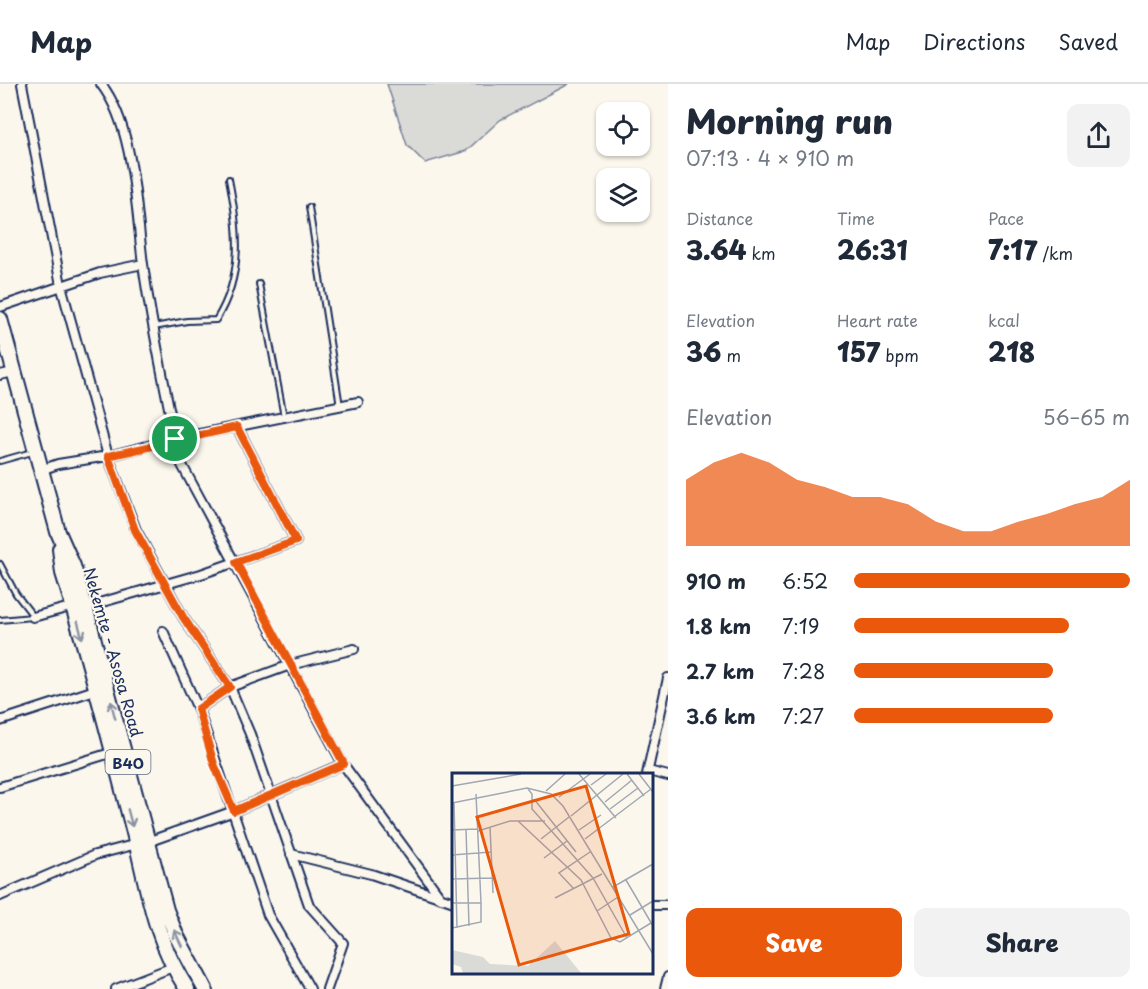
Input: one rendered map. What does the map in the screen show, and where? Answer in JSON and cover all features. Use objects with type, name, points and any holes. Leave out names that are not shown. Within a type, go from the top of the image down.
[{"type":"highway","name":"B40","points":[[0,319],[7,373],[42,470],[58,532],[63,573],[79,607],[95,690],[118,750],[143,842],[166,910],[176,935],[206,989]]},
{"type":"highway","name":"Nekemte - Asosa Road","points":[[79,607],[118,750]]},
{"type":"highway","name":"B40","points":[[143,842],[152,916],[173,967],[188,989]]},
{"type":"street","points":[[22,84],[61,285],[108,456],[135,530],[183,617],[230,687],[250,734],[310,909],[339,936],[343,943],[327,989]]},
{"type":"street","points":[[101,84],[116,112],[131,165],[143,264],[175,439],[182,465],[204,510],[236,562],[344,764],[441,898]]},
{"type":"street","points":[[0,307],[61,285],[115,269],[143,264]]},
{"type":"street","points":[[42,470],[58,464],[108,456],[175,439],[358,402]]},
{"type":"street","points":[[33,617],[129,595],[163,582],[236,562],[296,541],[237,427]]},
{"type":"street","points":[[163,632],[198,709],[214,764],[234,811],[268,915],[309,989]]},
{"type":"street","points":[[198,709],[230,687],[290,665],[354,649]]},
{"type":"street","points":[[648,773],[668,678]]},
{"type":"street","points":[[0,721],[95,690]]},
{"type":"street","points":[[0,788],[118,750]]},
{"type":"street","points":[[0,896],[94,855],[143,842],[234,811],[344,764]]},
{"type":"street","points":[[653,774],[668,776]]},
{"type":"street","points":[[291,854],[371,874],[452,902]]},
{"type":"street","points":[[152,916],[166,910]]},
{"type":"street","points":[[116,989],[173,967]]},
{"type":"street","points":[[665,989],[668,978]]},
{"type":"lane","points":[[154,327],[187,321],[216,320],[224,307],[234,284],[237,253],[235,207],[229,179]]},
{"type":"lane","points":[[309,207],[340,407]]},
{"type":"lane","points":[[259,284],[285,418]]},
{"type":"lane","points":[[0,461],[36,451]]},
{"type":"lane","points":[[0,564],[16,594],[33,617]]},
{"type":"lane","points":[[0,620],[33,617]]},
{"type":"shaded area","points":[[387,84],[569,84],[500,120],[466,151],[425,163],[407,145]]},
{"type":"route","points":[[237,427],[262,474],[296,541],[236,562],[344,764],[234,811],[214,764],[198,709],[230,687],[183,617],[135,530],[108,456],[175,439],[237,427]]}]
